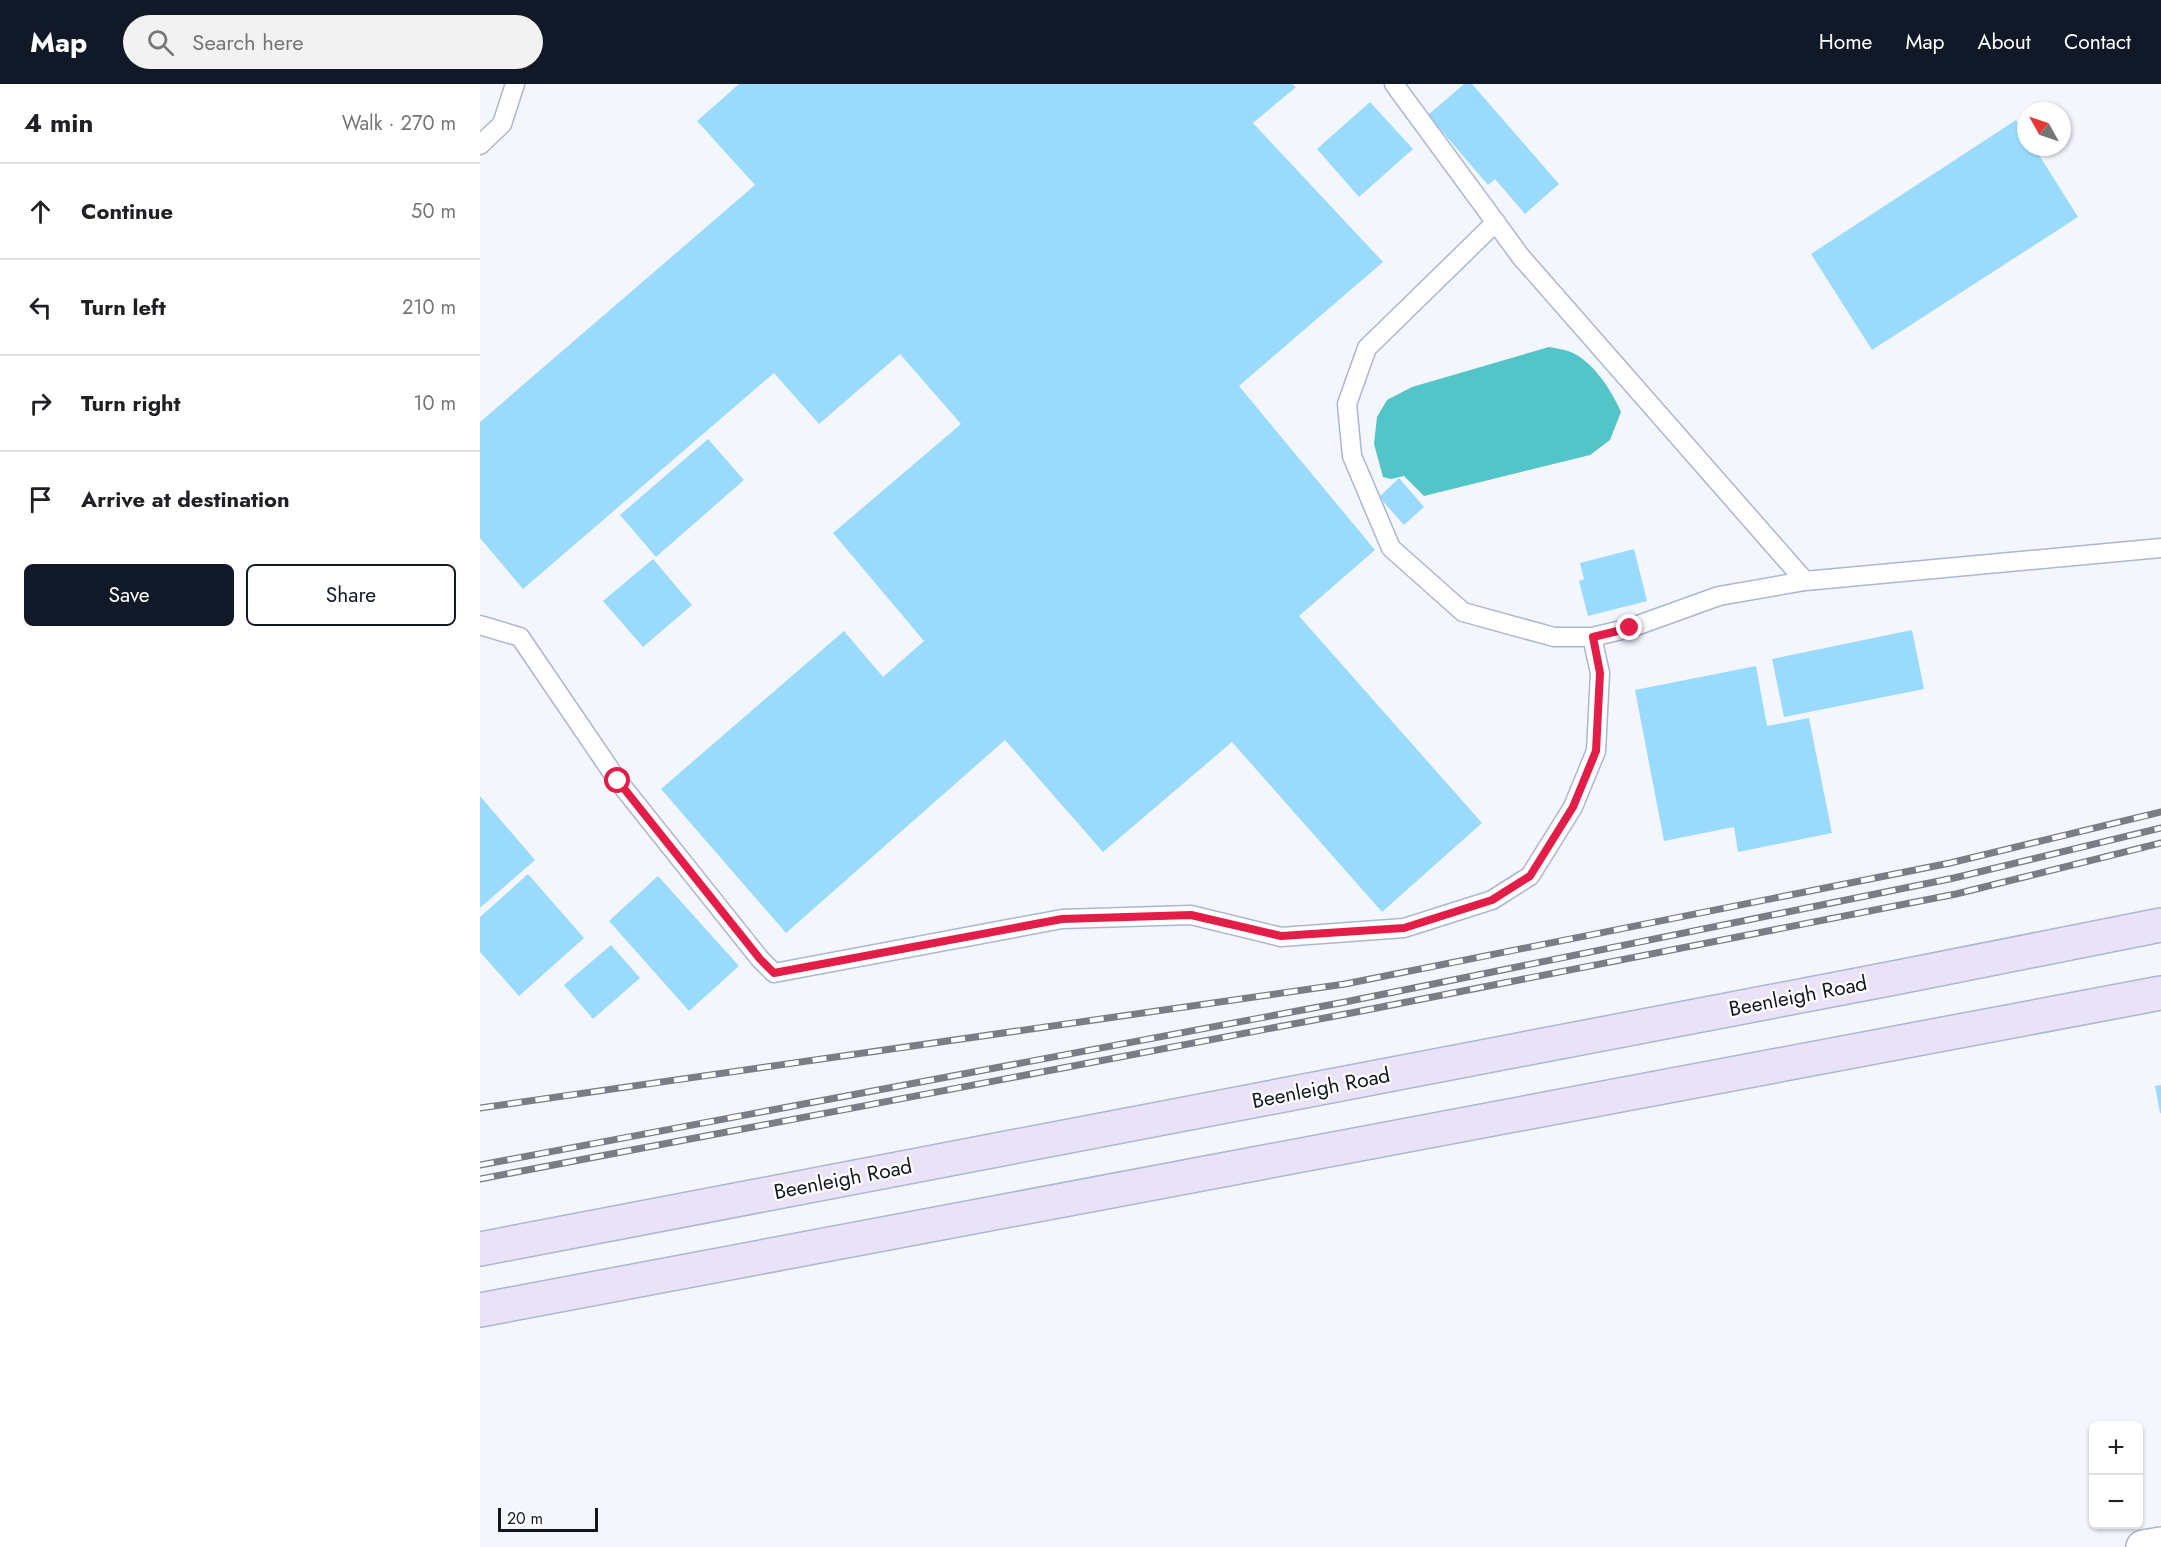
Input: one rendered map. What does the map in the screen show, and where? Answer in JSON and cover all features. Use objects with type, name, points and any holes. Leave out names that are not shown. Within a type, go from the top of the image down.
[{"type":"main road","name":"Beenleigh Road","points":[[480,1249],[2161,925]]},
{"type":"main road","points":[[480,1310],[2161,993]]},
{"type":"street","points":[[2143,1547],[2161,1544]]},
{"type":"lane","points":[[480,144],[502,124],[514,84]]},
{"type":"lane","points":[[1394,84],[1521,257],[1805,581]]},
{"type":"lane","points":[[1496,222],[1367,348],[1347,404],[1352,456],[1392,548],[1463,612],[1554,637],[1593,637],[1630,628],[1719,596],[1805,581],[2161,548]]},
{"type":"lane","points":[[480,625],[520,637],[618,781],[760,959],[774,973],[1062,919],[1191,915],[1281,936],[1404,928],[1492,900],[1530,876],[1573,807],[1596,751],[1600,673],[1593,637]]},
{"type":"water","points":[[1549,347],[1577,355],[1593,368],[1607,386],[1621,412],[1610,440],[1590,455],[1424,496],[1404,476],[1391,479],[1383,477],[1374,444],[1377,417],[1387,400],[1412,387]]},
{"type":"building","points":[[739,84],[1292,84],[1296,87],[1253,123],[1383,262],[1239,386],[1375,550],[1299,616],[1482,823],[1382,912],[1232,742],[1103,852],[1005,740],[786,933],[661,789],[844,631],[883,677],[924,641],[833,533],[961,424],[900,354],[819,424],[774,373],[523,589],[480,538],[480,422],[755,185],[697,121]]},
{"type":"building","points":[[1464,84],[1472,84],[1559,184],[1525,214],[1495,179],[1488,185],[1428,115]]},
{"type":"building","points":[[1370,102],[1413,149],[1359,197],[1317,149]]},
{"type":"building","points":[[2016,120],[2017,156],[2040,156],[2078,217],[1872,350],[1811,254]]},
{"type":"building","points":[[708,439],[744,480],[656,557],[620,515]]},
{"type":"building","points":[[1399,478],[1424,507],[1404,525],[1379,497]]},
{"type":"building","points":[[1634,549],[1647,601],[1588,616],[1579,581],[1584,579],[1580,563]]},
{"type":"building","points":[[653,559],[692,605],[643,647],[603,601]]},
{"type":"building","points":[[1912,630],[1924,689],[1784,717],[1772,659]]},
{"type":"building","points":[[1756,666],[1767,726],[1809,718],[1832,833],[1738,852],[1734,827],[1664,841],[1635,690]]},
{"type":"building","points":[[480,796],[535,860],[480,908]]},
{"type":"building","points":[[528,874],[584,938],[519,996],[480,952],[480,917]]},
{"type":"building","points":[[658,876],[739,966],[689,1011],[609,921]]},
{"type":"building","points":[[611,945],[640,978],[593,1019],[564,985]]},
{"type":"building","points":[[2161,1085],[2161,1113],[2160,1113],[2155,1086]]},
{"type":"railway","points":[[480,1108],[1345,984],[1950,863],[2161,812]]},
{"type":"railway","points":[[480,1165],[1345,1002],[1954,878],[2161,828]]},
{"type":"railway","points":[[480,1179],[1351,1013],[1956,894],[2161,843]]},
{"type":"route","points":[[618,781],[760,959],[774,973],[1062,919],[1191,915],[1281,936],[1404,928],[1492,900],[1530,876],[1573,807],[1596,751],[1600,673],[1593,637],[1630,628]]}]
